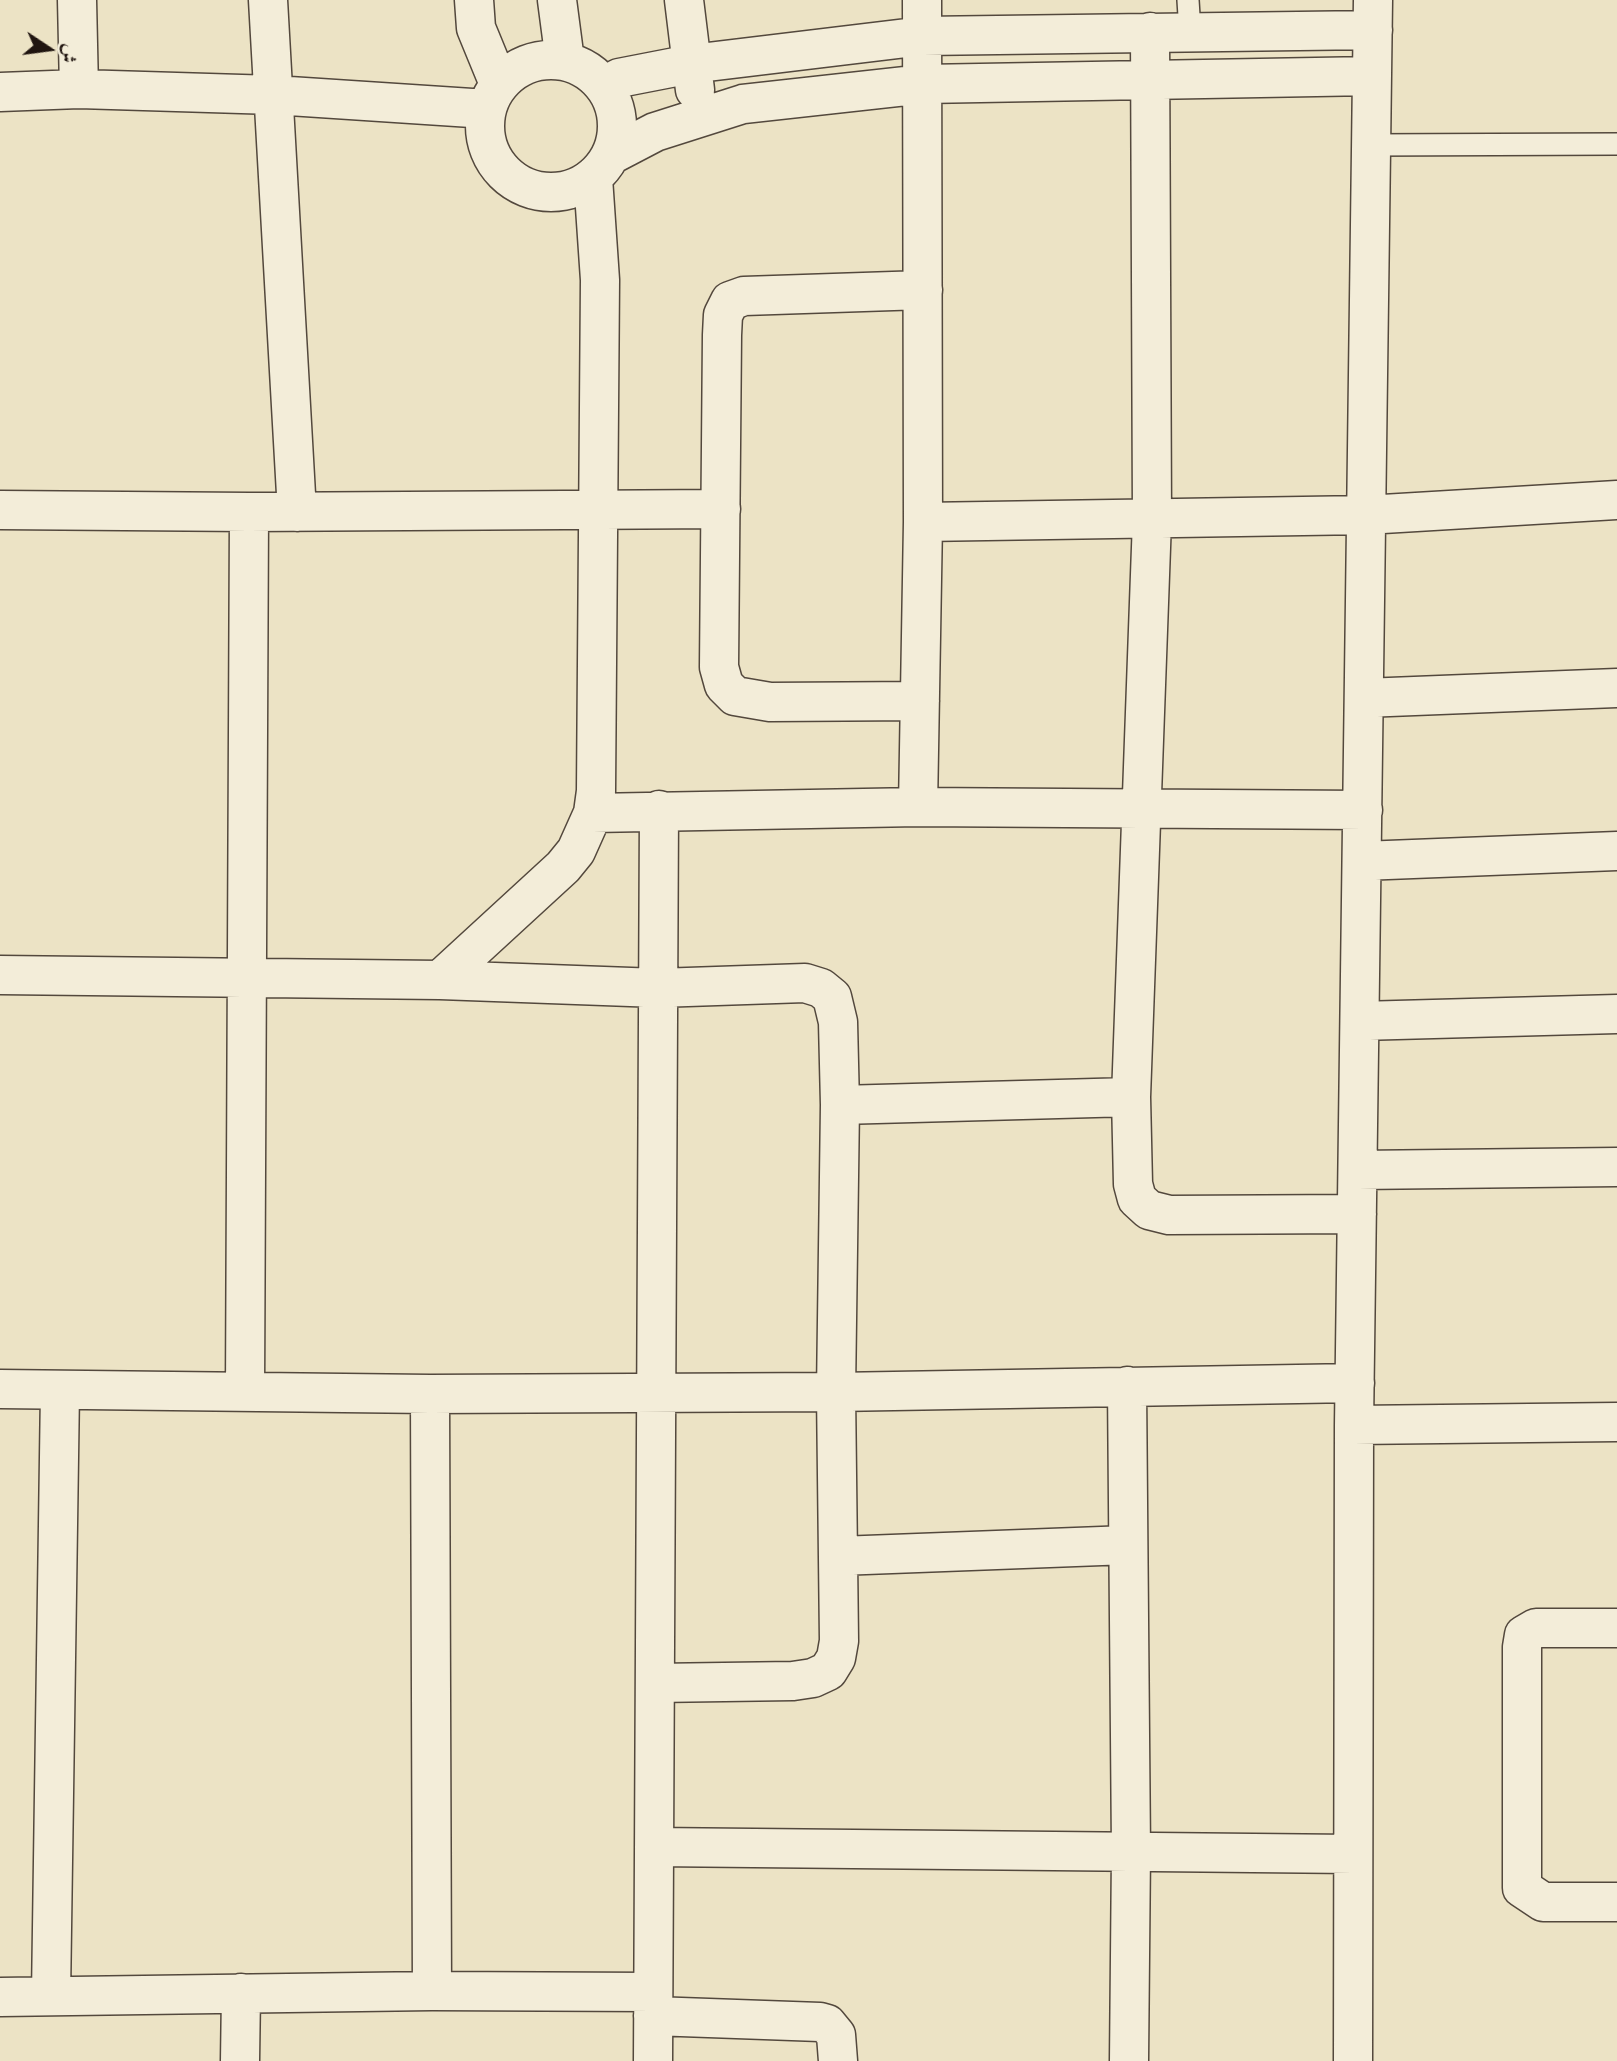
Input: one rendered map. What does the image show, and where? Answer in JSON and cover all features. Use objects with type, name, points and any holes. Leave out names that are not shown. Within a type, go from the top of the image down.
[{"type":"street","points":[[77,0],[79,89]]},
{"type":"street","points":[[268,0],[297,512]]},
{"type":"street","points":[[474,0],[477,28],[493,97],[487,143],[503,173],[533,191],[567,191],[655,132],[743,104],[924,84],[1372,76]]},
{"type":"street","points":[[557,0],[565,61]]},
{"type":"street","points":[[684,0],[699,116]]},
{"type":"street","points":[[604,86],[619,78],[923,18],[1150,32],[1189,16],[1373,15],[1354,1425],[1353,2061]]},
{"type":"street","points":[[918,807],[923,522],[923,18]]},
{"type":"street","points":[[1150,32],[1152,520],[1131,1097],[1133,1184],[1137,1199],[1149,1210],[1169,1215],[1357,1214]]},
{"type":"street","points":[[0,92],[79,89],[274,95],[493,97],[518,68],[541,60],[565,61],[587,69],[604,86],[615,107],[617,131],[602,167],[596,791],[593,813],[586,833],[562,867],[440,980]]},
{"type":"street","points":[[920,701],[770,702],[734,696],[724,685],[719,667],[723,315],[730,301],[760,293],[923,290]]},
{"type":"street","points":[[923,522],[1366,515],[1617,500]]},
{"type":"street","points":[[0,510],[297,512],[721,509]]},
{"type":"street","points":[[245,1391],[249,976],[248,512]]},
{"type":"street","points":[[1364,698],[1617,688]]},
{"type":"street","points":[[593,813],[918,807],[1363,810]]},
{"type":"street","points":[[653,2061],[659,810]]},
{"type":"street","points":[[1362,861],[1617,851]]},
{"type":"street","points":[[0,975],[249,976],[658,988],[805,984],[821,988],[832,997],[837,1009],[840,1105],[836,1392],[839,1641],[836,1658],[828,1671],[813,1678],[793,1681],[655,1684]]},
{"type":"street","points":[[1360,1021],[1617,1014]]},
{"type":"street","points":[[840,1105],[1131,1097]]},
{"type":"street","points":[[1358,1170],[1617,1167]]},
{"type":"street","points":[[0,1389],[430,1394],[836,1392],[1355,1383]]},
{"type":"street","points":[[1126,1386],[1131,1851],[1129,2061]]},
{"type":"street","points":[[51,1995],[60,1390]]},
{"type":"street","points":[[430,1394],[432,1991]]},
{"type":"street","points":[[1354,1425],[1617,1422]]},
{"type":"street","points":[[839,1556],[1128,1545]]},
{"type":"street","points":[[1617,1628],[1536,1628],[1524,1635],[1522,1647],[1522,1888],[1543,1902],[1617,1902]]},
{"type":"street","points":[[654,1847],[1353,1854]]},
{"type":"street","points":[[0,1997],[432,1991],[653,2004],[820,2022],[832,2029],[836,2035],[838,2061]]},
{"type":"street","points":[[240,2061],[242,1993]]},
{"type":"lane","points":[[1371,145],[1617,144]]}]
